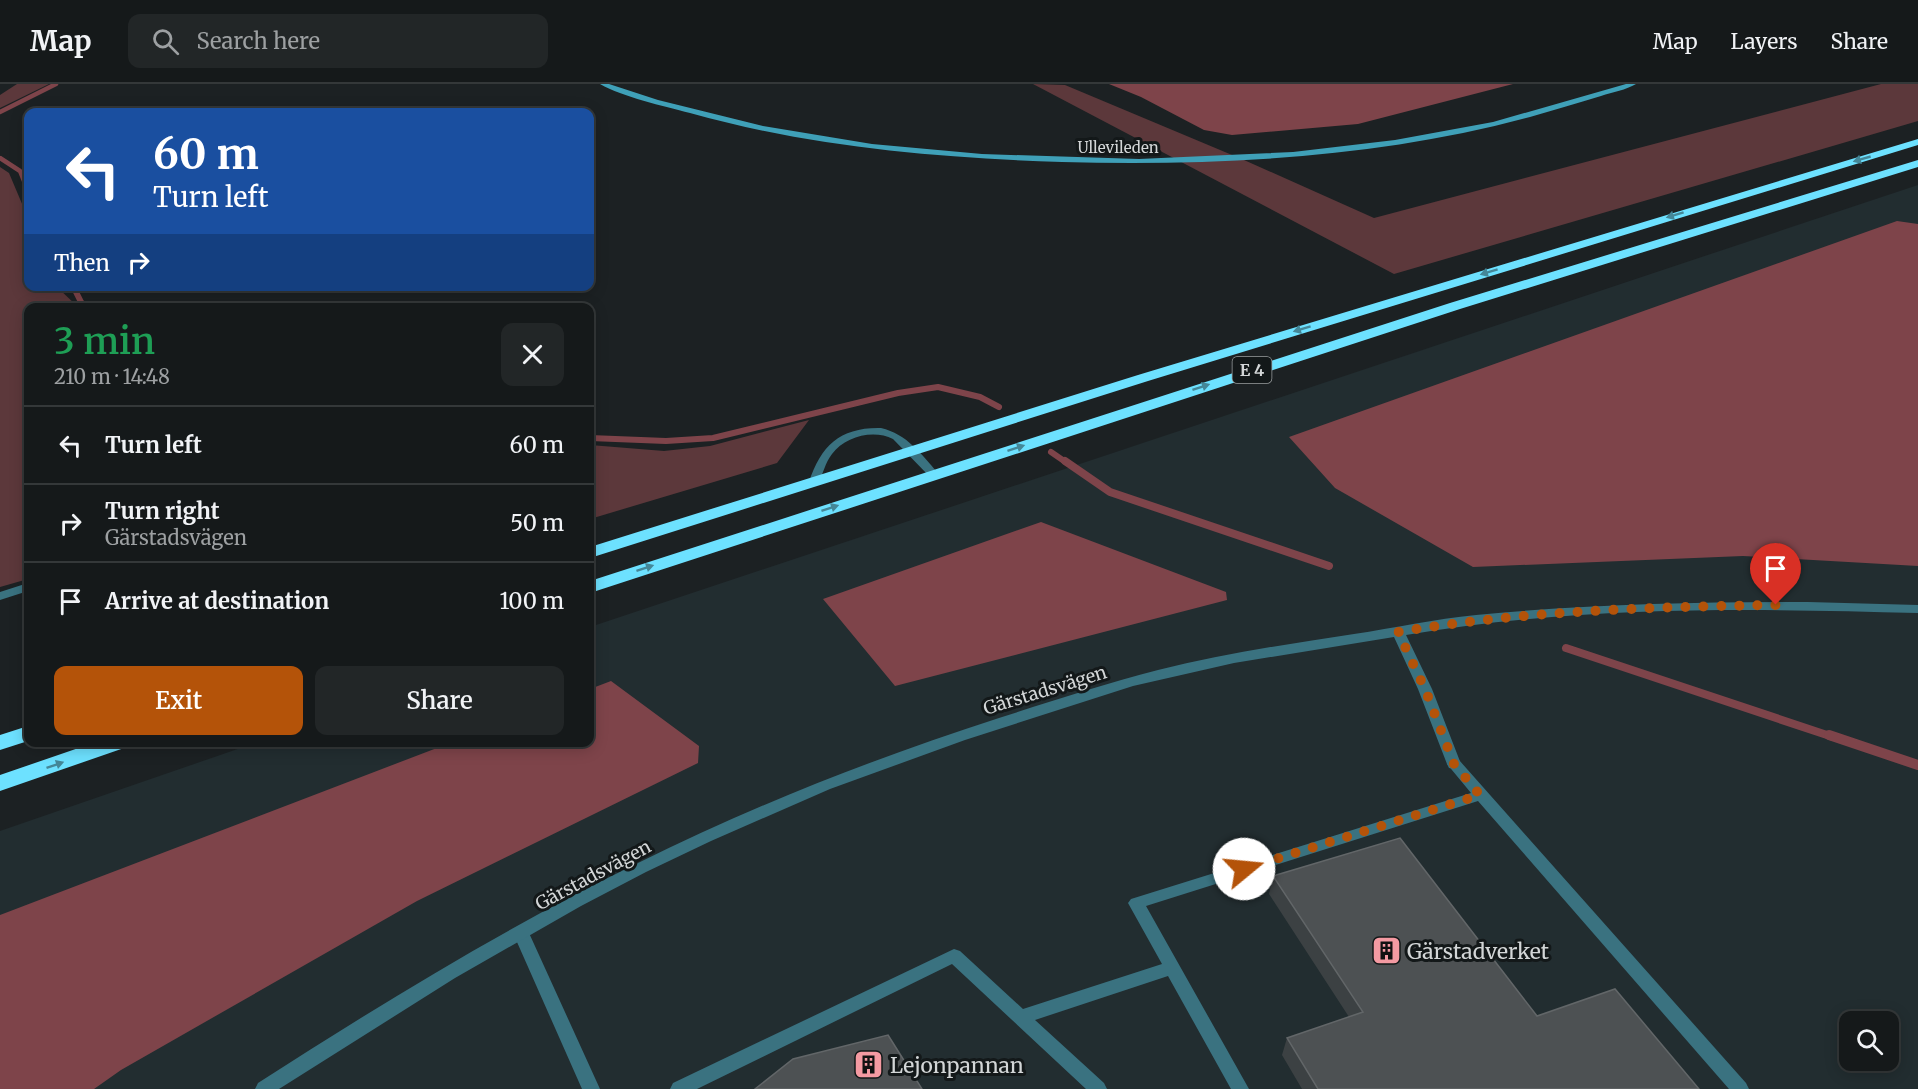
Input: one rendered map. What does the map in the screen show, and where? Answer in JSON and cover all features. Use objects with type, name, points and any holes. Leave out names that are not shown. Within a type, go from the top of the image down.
[{"type":"highway","name":"E 4","points":[[594,552],[1325,322],[1918,142]]},
{"type":"highway","name":"E 4","points":[[594,586],[1432,313],[1918,163]]},
{"type":"highway","points":[[0,743],[24,735]]},
{"type":"highway","points":[[0,783],[105,747]]},
{"type":"main road","name":"Ullevileden","points":[[603,84],[681,110],[750,127],[824,139],[933,153],[1001,157],[1154,160],[1301,153],[1446,134],[1495,124],[1633,84]]},
{"type":"street","points":[[814,482],[822,461],[832,447],[858,434],[885,431],[897,437],[934,475]]},
{"type":"street","points":[[0,596],[24,588]]},
{"type":"street","name":"Gärstadsvägen","points":[[264,1089],[435,981],[675,852],[773,807],[874,766],[1073,699],[1179,670],[1291,647],[1473,620],[1607,609],[1776,605],[1918,609]]},
{"type":"street","points":[[1398,632],[1425,689],[1454,764],[1740,1089]]},
{"type":"street","points":[[1239,1089],[1136,903],[1480,795]]},
{"type":"street","points":[[521,933],[591,1089]]},
{"type":"street","points":[[679,1089],[954,956],[1098,1089]]},
{"type":"street","points":[[1020,1017],[1172,968]]},
{"type":"shaded area","points":[[17,84],[49,84],[0,108],[0,95]]},
{"type":"shaded area","points":[[1033,84],[1065,85],[1244,160],[1374,218],[1881,84],[1918,84],[1918,121],[1394,274]]},
{"type":"shaded area","points":[[1109,84],[1513,84],[1358,124],[1232,135],[1204,130],[1141,97]]},
{"type":"shaded area","points":[[0,167],[9,173],[24,209],[24,291],[61,291],[74,303],[24,303],[24,580],[0,587]]},
{"type":"shaded area","points":[[1918,185],[1918,1089],[0,1089],[0,831],[243,747],[594,747],[594,626]]},
{"type":"shaded area","points":[[1897,221],[1918,224],[1918,566],[1743,556],[1473,567],[1335,488],[1289,437]]},
{"type":"shaded area","points":[[809,420],[777,463],[594,518],[594,445],[664,451],[710,446]]},
{"type":"shaded area","points":[[1041,522],[1226,592],[1227,600],[895,686],[823,599]]},
{"type":"shaded area","points":[[611,681],[699,746],[698,763],[417,901],[121,1070],[94,1089],[0,1089],[0,915],[440,747],[594,747],[594,687]]},
{"type":"building","name":"Gärstadverket","points":[[1400,838],[1537,1016],[1615,989],[1699,1089],[1318,1089],[1287,1038],[1363,1012],[1273,876]]},
{"type":"building","points":[[888,1035],[922,1089],[755,1089],[793,1059]]},
{"type":"waterway","points":[[0,112],[56,84]]},
{"type":"waterway","points":[[0,158],[20,171],[24,181]]},
{"type":"waterway","points":[[76,291],[82,303]]},
{"type":"waterway","points":[[594,438],[666,441],[713,438],[898,393],[938,387],[980,397],[999,407]]},
{"type":"waterway","points":[[1051,452],[1067,463]]},
{"type":"waterway","points":[[1065,461],[1110,492],[1329,566]]},
{"type":"waterway","points":[[1566,648],[1833,737]]},
{"type":"waterway","points":[[1829,735],[1918,765]]},
{"type":"place","name":"Gärstadverket","points":[[1386,951]]},
{"type":"place","name":"Lejonpannan","points":[[869,1065]]},
{"type":"route","points":[[1244,869],[1480,795],[1454,764],[1425,689],[1398,632],[1473,620],[1607,609],[1776,605]]}]
